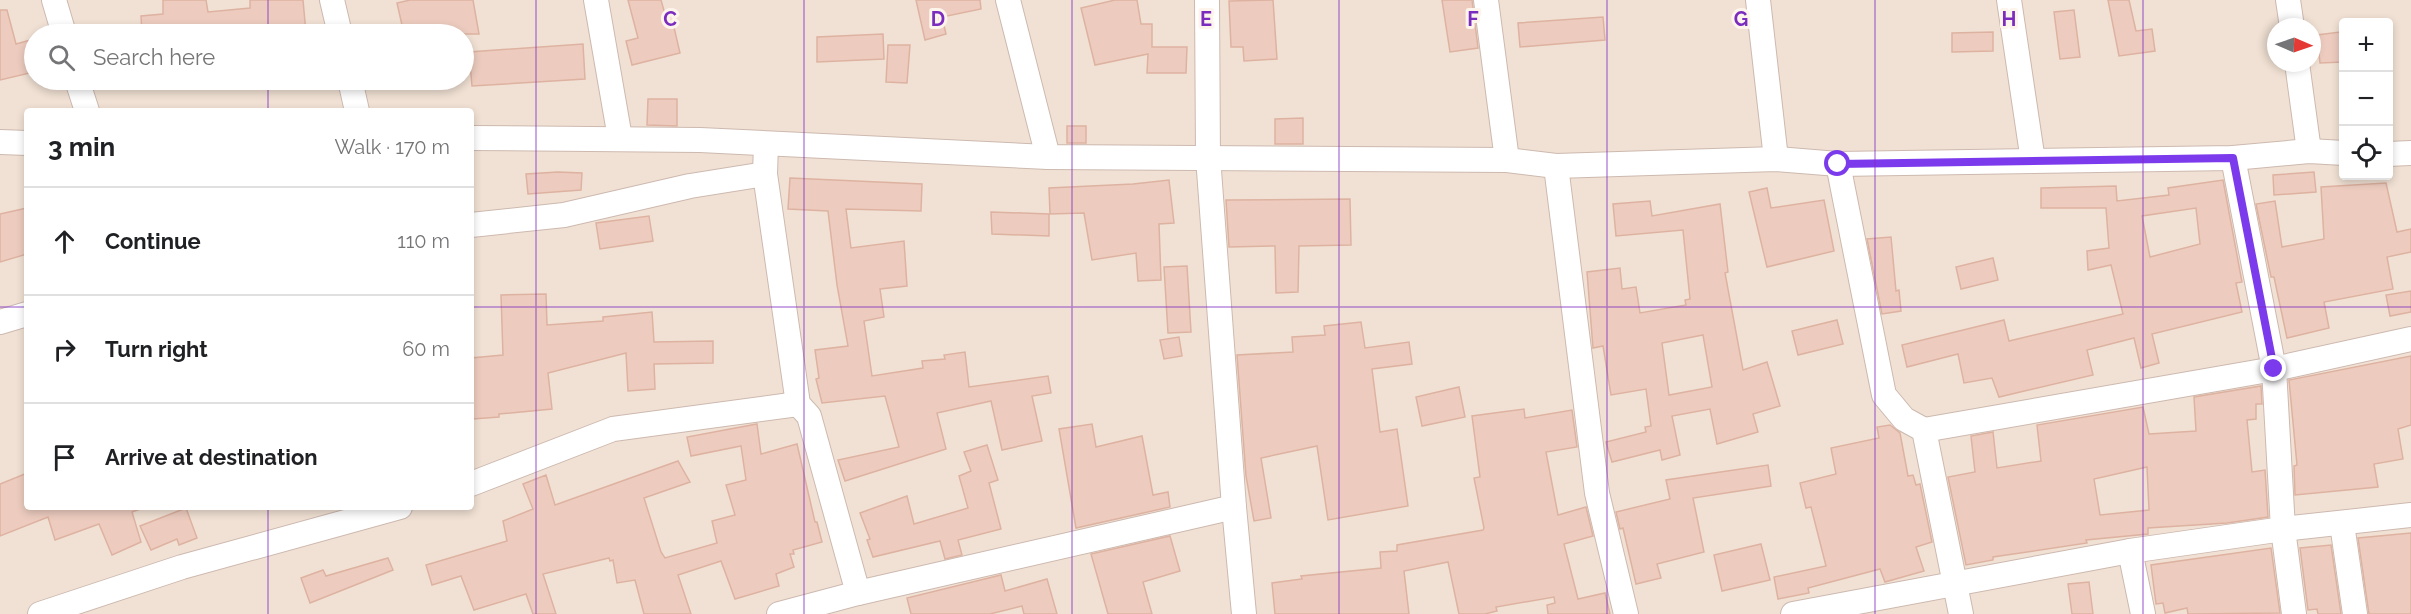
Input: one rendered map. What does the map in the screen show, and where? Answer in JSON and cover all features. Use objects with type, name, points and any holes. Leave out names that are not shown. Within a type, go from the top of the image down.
[{"type":"street","points":[[54,0],[61,24]]},
{"type":"street","points":[[332,0],[338,24]]},
{"type":"street","points":[[596,0],[620,138]]},
{"type":"street","points":[[1008,0],[1048,157]]},
{"type":"street","points":[[1207,0],[1208,157],[1233,507],[1244,614]]},
{"type":"street","points":[[1486,0],[1507,160]]},
{"type":"street","points":[[1758,0],[1776,159]]},
{"type":"street","points":[[2009,0],[2033,161]]},
{"type":"street","points":[[2288,0],[2291,18]]},
{"type":"street","points":[[2298,72],[2308,151]]},
{"type":"street","points":[[81,90],[86,108]]},
{"type":"street","points":[[352,90],[356,108]]},
{"type":"street","points":[[474,138],[700,140],[1048,157],[1507,160],[1556,166],[1776,159],[1838,164],[2233,158],[2308,151],[2339,153]]},
{"type":"street","points":[[0,142],[24,143]]},
{"type":"street","points":[[766,144],[765,174],[798,404],[809,416],[858,593]]},
{"type":"street","points":[[2393,154],[2411,153]]},
{"type":"street","points":[[2233,158],[2274,369],[2283,529],[2294,614]]},
{"type":"street","points":[[1838,164],[1884,395],[1904,419],[1923,430],[2274,369],[2411,339]]},
{"type":"street","points":[[1556,166],[1598,493],[1626,614]]},
{"type":"street","points":[[474,225],[564,215],[690,186],[765,174]]},
{"type":"street","points":[[0,322],[24,315]]},
{"type":"street","points":[[474,483],[613,429],[798,404]]},
{"type":"street","points":[[1923,430],[1961,614]]},
{"type":"street","points":[[779,614],[858,593],[1233,507]]},
{"type":"street","points":[[40,614],[182,567],[389,510]]},
{"type":"street","points":[[1793,614],[2130,551],[2283,529],[2411,515]]},
{"type":"street","points":[[2342,524],[2355,614]]},
{"type":"street","points":[[2130,551],[2143,614]]},
{"type":"shaded area","points":[[0,0],[2411,0],[2411,614],[0,614]]},
{"type":"building","points":[[163,0],[206,0],[208,12],[250,8],[250,0],[303,0],[305,24],[141,24],[141,16],[163,14]]},
{"type":"building","points":[[410,0],[473,0],[479,34],[474,34],[474,24],[402,24],[397,3]]},
{"type":"building","points":[[628,0],[661,0],[668,25],[673,23],[680,53],[632,65],[626,41],[638,38]]},
{"type":"building","points":[[916,0],[980,0],[981,9],[942,17],[946,34],[925,40]]},
{"type":"building","points":[[1115,0],[1137,0],[1141,24],[1152,24],[1152,47],[1187,47],[1186,73],[1147,73],[1148,54],[1095,65],[1081,8]]},
{"type":"building","points":[[1273,0],[1277,59],[1244,61],[1243,47],[1231,47],[1229,1]]},
{"type":"building","points":[[1442,0],[1472,0],[1478,48],[1450,52]]},
{"type":"building","points":[[2108,0],[2129,0],[2136,31],[2152,29],[2155,51],[2119,56]]},
{"type":"building","points":[[0,10],[7,10],[16,44],[24,42],[24,74],[0,80]]},
{"type":"building","points":[[2074,10],[2080,57],[2060,59],[2054,12]]},
{"type":"building","points":[[1603,17],[1605,40],[1520,47],[1518,23]]},
{"type":"building","points":[[1993,32],[1993,51],[1952,52],[1952,33]]},
{"type":"building","points":[[2339,32],[2339,62],[2321,63],[2321,34]]},
{"type":"building","points":[[883,34],[884,59],[817,62],[817,37]]},
{"type":"building","points":[[583,44],[585,79],[474,86],[474,52]]},
{"type":"building","points":[[888,45],[910,45],[907,83],[886,82]]},
{"type":"building","points":[[648,99],[677,99],[677,126],[647,125]]},
{"type":"building","points":[[1303,118],[1303,144],[1275,144],[1275,119]]},
{"type":"building","points":[[1067,126],[1086,126],[1086,143],[1067,143]]},
{"type":"building","points":[[2314,172],[2316,192],[2274,195],[2273,175]]},
{"type":"building","points":[[582,173],[581,190],[528,194],[526,174]]},
{"type":"building","points":[[790,178],[922,184],[921,211],[846,209],[851,248],[904,241],[907,286],[880,289],[884,317],[864,321],[872,376],[923,368],[922,361],[945,359],[944,355],[965,352],[969,387],[1048,376],[1051,393],[1032,396],[1042,441],[1002,450],[991,401],[937,413],[946,449],[845,481],[838,460],[899,447],[885,396],[822,403],[816,379],[819,378],[815,350],[848,346],[837,285],[828,211],[788,209]]},
{"type":"building","points":[[1169,180],[1174,223],[1159,224],[1161,280],[1138,281],[1136,253],[1092,260],[1084,213],[1050,214],[1049,188]]},
{"type":"building","points":[[2223,180],[2242,282],[2236,283],[2242,312],[2152,334],[2159,363],[2141,368],[2134,338],[2087,350],[2093,375],[1999,397],[1992,378],[1964,383],[1958,354],[1907,367],[1902,345],[2004,320],[2009,341],[2123,314],[2111,265],[2088,270],[2087,251],[2109,248],[2106,208],[2041,208],[2041,188],[2116,186],[2117,201],[2169,195],[2168,188]],"holes":[[[2196,208],[2200,244],[2150,257],[2142,216]]]},
{"type":"building","points":[[2386,183],[2397,232],[2411,229],[2411,252],[2387,257],[2393,289],[2324,302],[2329,328],[2287,338],[2274,277],[2271,277],[2256,204],[2275,201],[2282,247],[2324,239],[2321,187]]},
{"type":"building","points":[[1767,188],[1771,208],[1824,200],[1834,251],[1767,267],[1749,192]]},
{"type":"building","points":[[1350,199],[1351,245],[1299,246],[1298,292],[1276,293],[1275,246],[1229,247],[1226,200]]},
{"type":"building","points":[[1650,201],[1652,216],[1720,204],[1728,272],[1725,273],[1743,370],[1767,362],[1780,406],[1753,414],[1758,432],[1717,444],[1710,409],[1672,416],[1680,455],[1662,460],[1660,450],[1612,462],[1606,442],[1646,432],[1645,427],[1651,426],[1646,389],[1611,395],[1603,346],[1593,348],[1587,272],[1620,268],[1622,289],[1636,287],[1640,313],[1686,305],[1685,300],[1690,299],[1683,230],[1616,236],[1613,204]],"holes":[[[1703,335],[1712,387],[1669,395],[1662,343]]]},
{"type":"building","points":[[24,209],[24,255],[0,262],[0,214]]},
{"type":"building","points":[[991,212],[1049,214],[1049,236],[992,234]]},
{"type":"building","points":[[649,216],[653,241],[600,249],[596,223]]},
{"type":"building","points":[[1891,237],[1896,291],[1899,290],[1901,311],[1882,314],[1867,239]]},
{"type":"building","points":[[1993,258],[1998,280],[1961,289],[1956,267]]},
{"type":"building","points":[[1187,266],[1191,332],[1168,333],[1164,267]]},
{"type":"building","points":[[2411,291],[2411,312],[2390,316],[2386,295]]},
{"type":"building","points":[[546,294],[547,325],[603,321],[603,317],[652,312],[654,342],[713,341],[713,363],[654,364],[655,389],[628,391],[626,353],[548,373],[552,409],[474,419],[474,358],[503,355],[501,295]]},
{"type":"building","points":[[1837,320],[1843,344],[1798,355],[1792,331]]},
{"type":"building","points":[[1361,322],[1365,348],[1409,342],[1412,364],[1372,369],[1380,432],[1397,429],[1408,506],[1328,520],[1317,446],[1261,458],[1271,518],[1254,521],[1246,476],[1237,355],[1293,352],[1292,337],[1325,335],[1324,326]]},
{"type":"building","points":[[1179,337],[1182,356],[1164,359],[1160,340]]},
{"type":"building","points":[[2411,356],[2411,425],[2398,429],[2403,459],[2374,464],[2378,487],[2295,495],[2294,466],[2297,465],[2289,380]]},
{"type":"building","points":[[2261,386],[2262,404],[2256,404],[2256,419],[2247,420],[2252,472],[2265,470],[2268,517],[2227,523],[2148,528],[2148,534],[2086,540],[2087,543],[1993,557],[1993,560],[1966,565],[1948,477],[1975,472],[1971,436],[1993,432],[1997,468],[2041,461],[2037,425],[2143,407],[2149,434],[2196,431],[2194,397]],"holes":[[[2147,467],[2149,510],[2100,515],[2094,479]]]},
{"type":"building","points":[[1459,387],[1465,417],[1422,426],[1416,397]]},
{"type":"building","points":[[1524,409],[1525,418],[1572,410],[1577,447],[1546,452],[1558,515],[1586,507],[1593,536],[1564,544],[1578,599],[1605,593],[1610,614],[1548,614],[1547,605],[1555,603],[1554,597],[1496,607],[1497,611],[1485,614],[1459,614],[1448,562],[1404,571],[1409,614],[1275,614],[1272,583],[1302,579],[1301,576],[1381,568],[1380,552],[1397,551],[1397,545],[1483,530],[1474,478],[1480,477],[1472,416]]},
{"type":"building","points":[[757,424],[761,454],[797,444],[815,522],[817,522],[822,542],[793,550],[794,554],[790,554],[794,567],[776,574],[779,586],[735,599],[721,561],[678,575],[691,614],[644,614],[635,580],[617,583],[613,560],[610,561],[609,558],[543,574],[556,614],[533,614],[526,594],[474,610],[461,576],[432,585],[426,565],[507,541],[503,521],[533,509],[523,484],[546,475],[555,505],[678,461],[690,482],[644,498],[661,552],[665,558],[717,543],[712,521],[735,515],[726,485],[746,480],[741,446],[691,456],[687,437]]},
{"type":"building","points":[[1092,424],[1096,447],[1142,436],[1153,495],[1168,492],[1170,507],[1076,528],[1059,429]]},
{"type":"building","points":[[1890,425],[1900,433],[1908,476],[1913,475],[1916,485],[1920,484],[1932,542],[1916,547],[1924,571],[1885,582],[1880,569],[1808,588],[1809,593],[1778,599],[1774,577],[1826,566],[1811,507],[1806,508],[1800,483],[1836,474],[1831,448],[1879,438],[1877,427]]},
{"type":"building","points":[[987,445],[998,480],[989,483],[1001,529],[958,540],[962,555],[945,559],[940,541],[873,557],[867,540],[870,539],[860,513],[907,496],[914,524],[968,508],[959,476],[971,471],[964,452]]},
{"type":"building","points":[[1768,465],[1771,486],[1693,498],[1704,552],[1657,564],[1661,578],[1636,584],[1623,528],[1620,529],[1616,512],[1670,499],[1666,480]]},
{"type":"building","points":[[24,474],[24,510],[137,510],[132,512],[141,542],[112,555],[99,524],[55,540],[48,517],[0,536],[0,484]]},
{"type":"building","points":[[181,510],[187,510],[197,538],[179,545],[177,539],[151,550],[140,526]]},
{"type":"building","points":[[2411,533],[2411,614],[2369,614],[2358,538]]},
{"type":"building","points":[[1170,536],[1180,571],[1143,582],[1152,614],[1108,614],[1091,554]]},
{"type":"building","points":[[1761,544],[1770,580],[1722,591],[1714,555]]},
{"type":"building","points":[[2331,545],[2341,614],[2318,614],[2317,609],[2308,610],[2300,548]]},
{"type":"building","points":[[2271,548],[2280,613],[2188,614],[2187,608],[2165,613],[2163,603],[2156,604],[2151,565]]},
{"type":"building","points":[[388,558],[393,570],[310,603],[301,578],[323,570],[326,576]]},
{"type":"building","points":[[1001,575],[1005,591],[1047,579],[1057,614],[1024,614],[1022,606],[990,614],[911,614],[907,598]]},
{"type":"building","points":[[2089,582],[2093,614],[2072,614],[2068,584]]},
{"type":"route","points":[[1838,164],[2233,158],[2274,369]]}]
